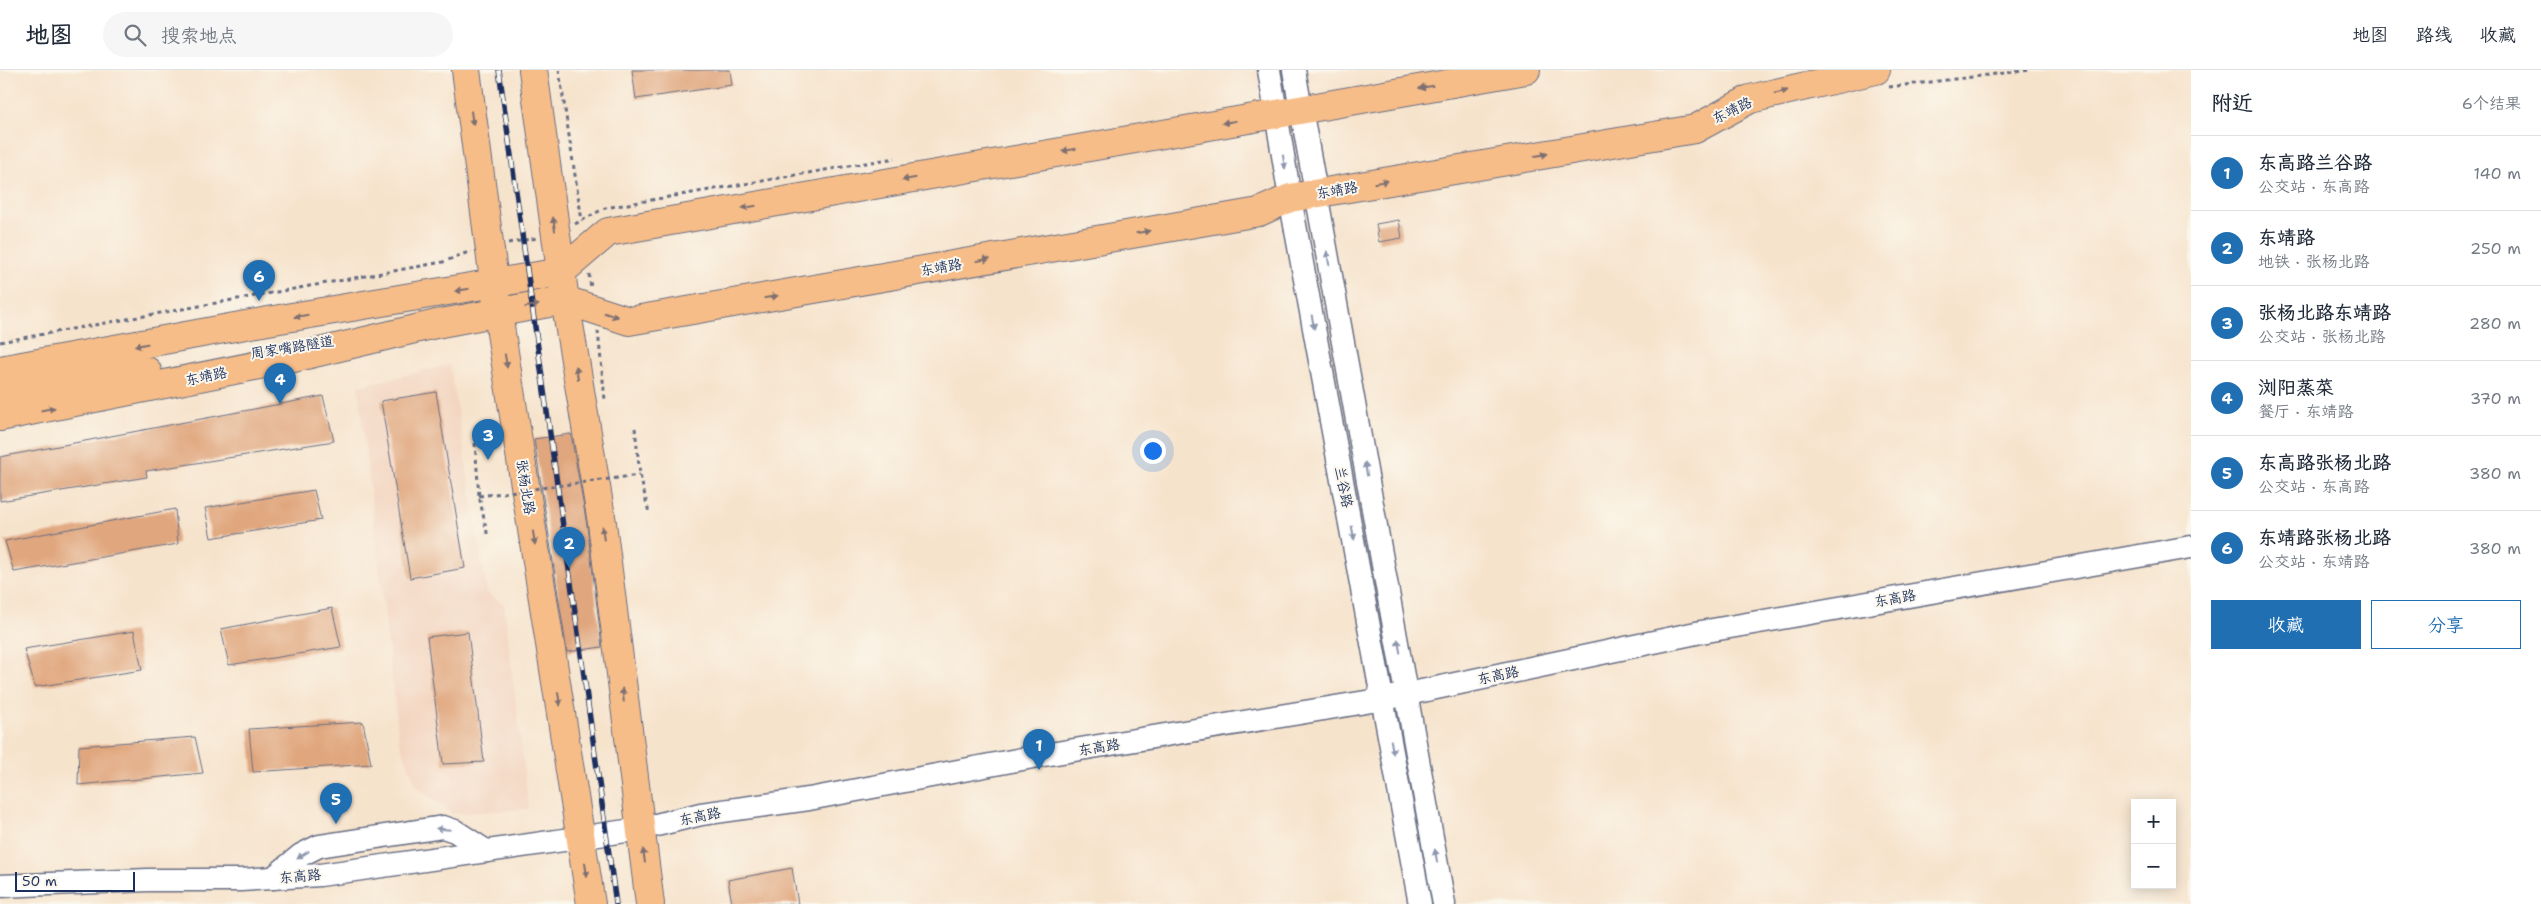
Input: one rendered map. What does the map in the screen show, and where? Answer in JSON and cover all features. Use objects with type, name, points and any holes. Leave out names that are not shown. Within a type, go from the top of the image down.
[{"type":"main road","name":"张杨北路","points":[[466,70],[499,312],[591,904]]},
{"type":"main road","points":[[533,70],[565,300],[602,523],[650,904]]},
{"type":"main road","points":[[0,370],[561,272],[608,232],[1526,70]]},
{"type":"main road","name":"东靖路","points":[[0,418],[294,358],[436,324],[565,300],[629,320],[1259,212],[1303,196],[1695,129],[1750,99],[1876,70]]},
{"type":"main road","name":"周家嘴路隧道","points":[[0,395],[436,324]]},
{"type":"street","name":"兰谷路","points":[[1270,70],[1289,111],[1384,699],[1420,904]]},
{"type":"street","name":"兰谷路","points":[[1289,111],[1294,70]]},
{"type":"street","name":"兰谷路","points":[[1303,196],[1408,694],[1444,904]]},
{"type":"street","name":"东高路","points":[[0,886],[320,875],[640,829],[701,814],[809,799],[1038,756],[1384,699],[1701,632],[2191,547]]},
{"type":"street","points":[[272,878],[301,855],[319,846],[443,827],[455,831],[486,851]]},
{"type":"path","points":[[635,428],[640,475],[649,513]]},
{"type":"path","points":[[476,443],[479,496],[488,537]]},
{"type":"path","points":[[479,496],[640,475]]},
{"type":"shaded area","points":[[450,365],[487,593],[504,604],[529,809],[453,814],[417,788],[399,740],[358,386]]},
{"type":"building","points":[[632,70],[730,70],[732,85],[636,99]]},
{"type":"building","points":[[1399,220],[1402,238],[1379,242],[1376,224]]},
{"type":"building","points":[[436,392],[465,568],[410,578],[381,401]]},
{"type":"building","points":[[323,396],[334,441],[146,471],[147,477],[0,501],[0,457]]},
{"type":"building","points":[[571,434],[587,525],[602,647],[567,652],[534,439]]},
{"type":"building","points":[[314,490],[321,520],[211,538],[205,508]]},
{"type":"building","points":[[175,509],[178,544],[14,572],[5,541]]},
{"type":"building","points":[[332,608],[341,647],[229,665],[221,629]]},
{"type":"building","points":[[134,631],[142,670],[35,687],[24,649]]},
{"type":"building","points":[[468,632],[484,762],[443,764],[427,637]]},
{"type":"building","points":[[363,722],[371,764],[253,772],[249,729]]},
{"type":"building","points":[[195,737],[203,773],[78,785],[79,746]]},
{"type":"building","points":[[792,868],[798,904],[732,904],[728,880]]},
{"type":"railway","points":[[499,70],[616,904]]},
{"type":"place","name":"东靖路张杨北路","points":[[259,301]]},
{"type":"place","name":"浏阳蒸菜","points":[[280,404]]},
{"type":"place","name":"张杨北路东靖路","points":[[488,460]]},
{"type":"place","name":"东靖路","points":[[569,568]]},
{"type":"place","name":"东高路兰谷路","points":[[1039,770]]},
{"type":"place","name":"东高路张杨北路","points":[[336,824]]}]
